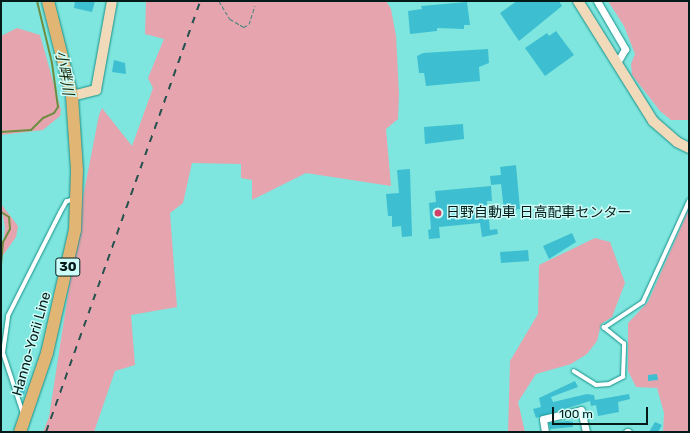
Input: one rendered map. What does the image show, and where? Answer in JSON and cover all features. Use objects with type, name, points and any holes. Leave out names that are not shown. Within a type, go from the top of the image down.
[{"type":"main road","name":"30","points":[[48,1],[72,96]]},
{"type":"main road","points":[[72,96],[96,90],[112,1]]},
{"type":"main road","points":[[578,1],[653,121],[677,142],[689,148]]},
{"type":"main road","name":"Hanno-Yorii Line","points":[[20,432],[26,418],[65,284],[76,199],[72,96]]},
{"type":"street","points":[[597,1],[625,49],[617,63]]},
{"type":"street","points":[[545,432],[543,419],[581,410],[586,432]]},
{"type":"lane","points":[[26,418],[19,406],[3,353],[8,316],[66,202],[76,199]]},
{"type":"lane","points":[[574,371],[596,385],[609,384],[623,377],[624,344],[604,328],[643,302],[689,201]]},
{"type":"path","points":[[219,1],[230,19],[244,27],[249,24],[255,6]]},
{"type":"shaded area","points":[[146,1],[386,1],[391,9],[396,36],[399,94],[398,119],[386,129],[391,186],[306,173],[252,200],[252,180],[241,178],[241,164],[192,163],[183,203],[170,213],[177,307],[131,315],[135,365],[115,371],[94,432],[43,432],[49,417],[83,197],[99,115],[102,108],[132,146],[153,88],[148,78],[164,39],[145,34]]},
{"type":"shaded area","points":[[608,1],[689,1],[689,120],[671,120],[660,111],[632,75],[631,64],[635,54],[624,26]]},
{"type":"shaded area","points":[[17,28],[40,35],[61,110],[60,116],[43,130],[1,135],[1,36]]},
{"type":"shaded area","points":[[1,204],[18,226],[16,237],[1,258],[5,228]]},
{"type":"shaded area","points":[[689,209],[689,432],[663,432],[664,413],[657,388],[636,387],[628,371],[628,323],[648,302]]},
{"type":"shaded area","points":[[595,238],[610,242],[625,283],[612,317],[601,324],[597,341],[587,354],[571,364],[536,374],[518,402],[525,432],[508,432],[510,361],[538,314],[539,265]]},
{"type":"building","points":[[75,1],[95,1],[92,12],[74,8]]},
{"type":"building","points":[[517,1],[559,1],[562,6],[519,41],[500,13]]},
{"type":"building","points":[[467,2],[470,25],[464,25],[464,29],[437,28],[437,31],[410,34],[408,11],[422,9],[421,6]]},
{"type":"building","points":[[556,31],[574,55],[545,76],[525,48],[547,33],[549,36]]},
{"type":"building","points":[[488,49],[489,63],[479,67],[480,81],[426,86],[424,73],[419,73],[417,56],[423,53]]},
{"type":"building","points":[[114,60],[125,63],[126,74],[112,72]]},
{"type":"building","points":[[463,124],[464,139],[425,144],[424,127]]},
{"type":"building","points":[[516,165],[520,209],[504,211],[501,184],[491,185],[490,176],[501,175],[500,167]]},
{"type":"building","points":[[410,169],[412,236],[402,237],[401,226],[392,227],[392,216],[388,216],[386,194],[399,193],[397,170]]},
{"type":"building","points":[[491,186],[492,201],[487,201],[490,230],[497,229],[498,234],[482,237],[480,223],[439,227],[440,238],[429,239],[428,230],[431,229],[429,203],[436,202],[435,191]]},
{"type":"building","points":[[572,233],[576,242],[549,259],[543,246]]},
{"type":"building","points":[[528,250],[529,261],[501,263],[500,252]]},
{"type":"building","points":[[657,374],[658,380],[648,381],[648,375]]},
{"type":"building","points":[[20,376],[28,378],[24,395],[19,391]]},
{"type":"building","points":[[575,381],[578,387],[551,397],[553,402],[587,394],[594,395],[595,400],[629,394],[630,399],[618,402],[619,412],[598,416],[596,405],[591,406],[590,401],[536,418],[533,409],[541,407],[539,398]]},
{"type":"building","points":[[568,421],[573,422],[573,427],[550,429],[549,423]]},
{"type":"building","points":[[655,422],[662,425],[658,432],[649,432]]},
{"type":"waterway","name":"小畔川","points":[[1,132],[31,130],[43,118],[54,113],[58,107],[52,63],[37,1]]},
{"type":"waterway","name":"小畔川","points":[[1,212],[9,217],[10,229],[3,242],[1,267]]},
{"type":"railway","points":[[46,432],[200,1]]},
{"type":"place","name":"日野自動車 日高配車センター","points":[[438,213]]}]
